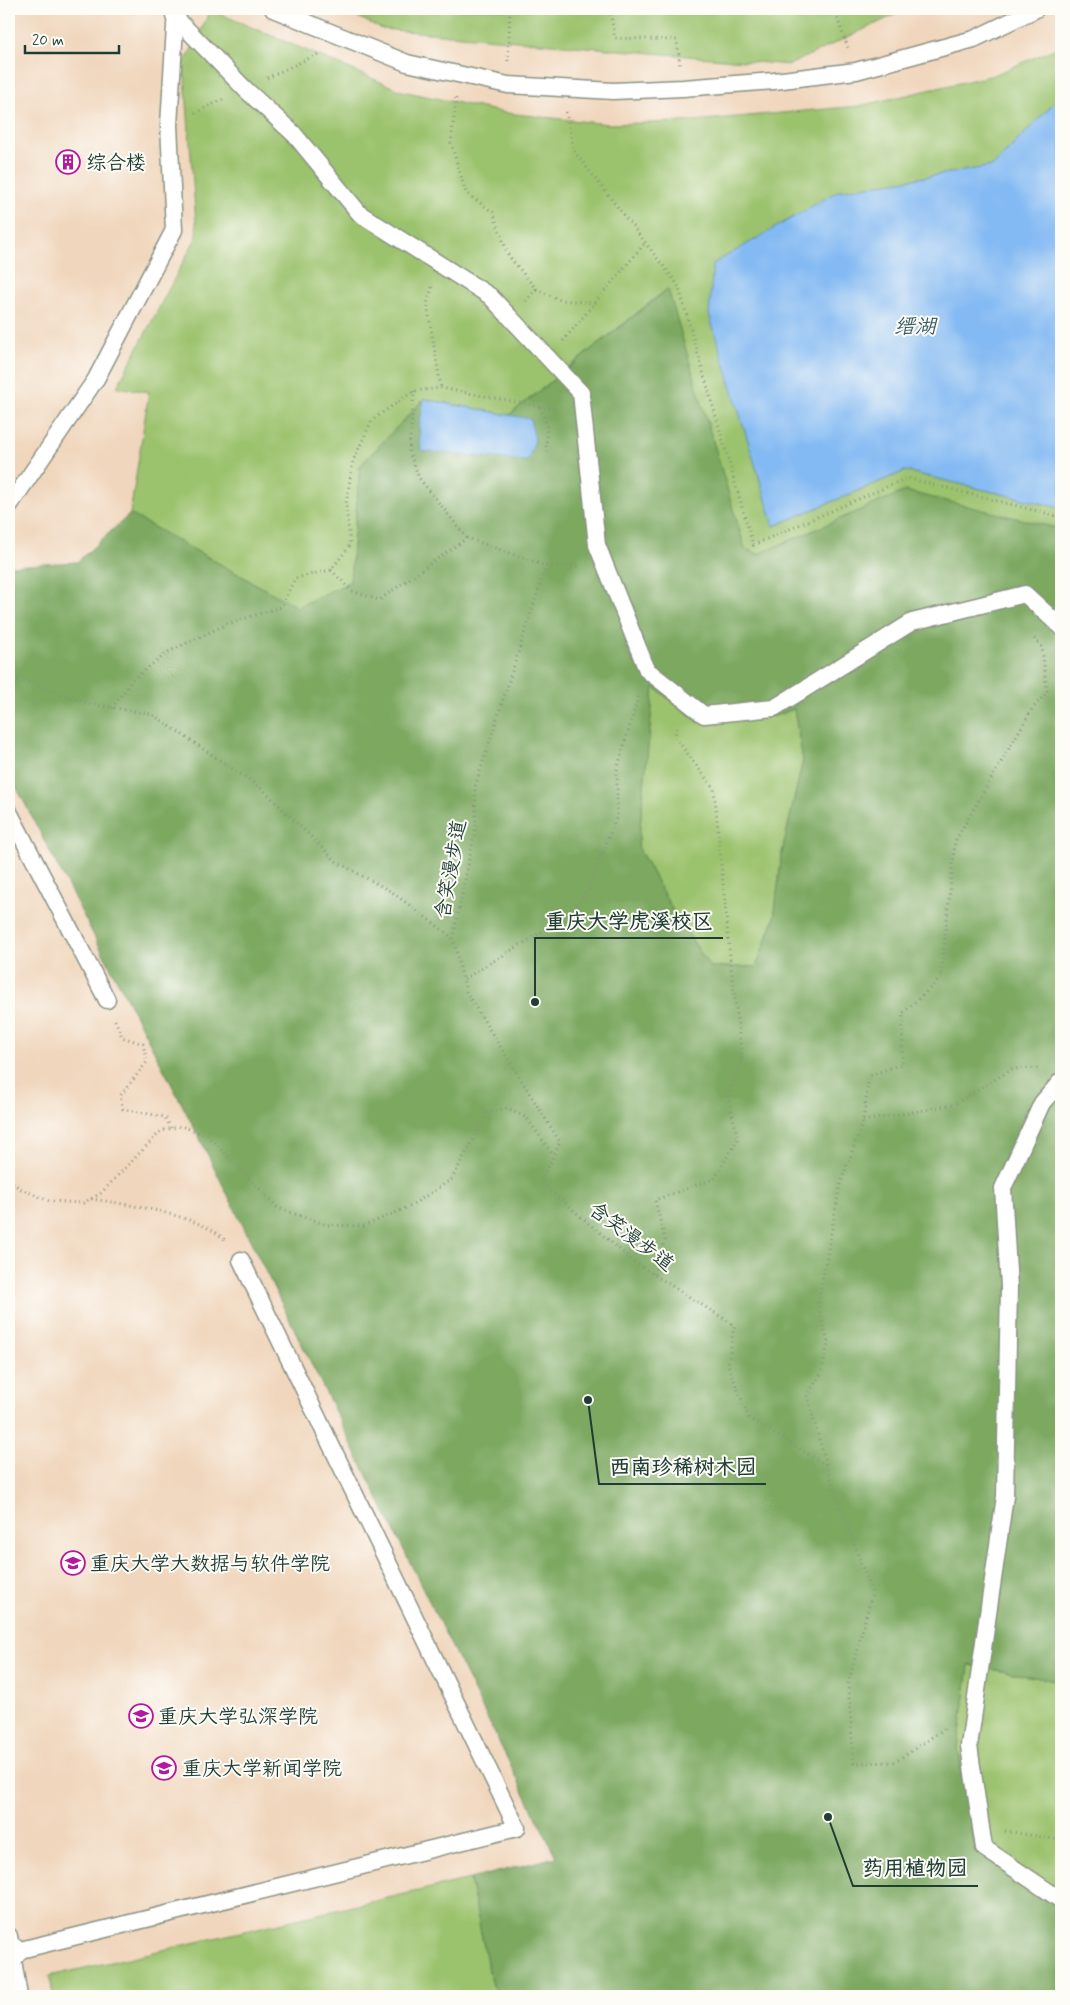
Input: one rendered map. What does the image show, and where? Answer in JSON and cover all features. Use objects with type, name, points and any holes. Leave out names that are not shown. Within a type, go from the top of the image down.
[{"type":"lane","points":[[273,9],[407,63],[508,84],[613,91],[774,81],[856,71],[974,39],[1036,9]]},
{"type":"lane","points":[[175,13],[245,89],[294,134],[360,214],[490,296],[581,393],[597,545],[605,566],[647,670],[704,715],[774,708],[912,622],[1025,594],[1061,627]]},
{"type":"lane","points":[[9,506],[96,379],[174,230],[169,125],[175,13]]},
{"type":"lane","points":[[9,812],[107,1000]]},
{"type":"lane","points":[[1061,1081],[1042,1102],[1003,1188],[1009,1287],[1006,1496],[969,1746],[984,1848],[1061,1900]]},
{"type":"lane","points":[[19,1996],[10,1947],[517,1828],[241,1260]]},
{"type":"path","points":[[508,84],[510,9]]},
{"type":"path","points":[[610,9],[615,38],[677,40],[683,88]]},
{"type":"path","points":[[834,9],[856,71]]},
{"type":"path","points":[[245,89],[348,39]]},
{"type":"path","points":[[459,74],[451,143],[466,193],[493,212],[508,256],[536,289],[560,300],[595,303]]},
{"type":"path","points":[[561,88],[574,151],[678,285],[753,545],[907,478],[1061,517]]},
{"type":"path","points":[[549,358],[645,244]]},
{"type":"path","points":[[438,263],[427,304],[441,388]]},
{"type":"path","points":[[512,319],[536,289]]},
{"type":"path","points":[[112,708],[133,678],[170,651],[227,624],[281,607],[295,578],[331,570],[350,545],[346,504],[354,461],[372,420],[414,391],[441,388],[584,415]]},
{"type":"path","points":[[414,391],[409,451],[419,478],[467,538],[546,566],[605,566]]},
{"type":"path","points":[[539,407],[547,426],[546,453]]},
{"type":"path","points":[[331,570],[352,591],[378,600],[467,538]]},
{"type":"path","name":"含笑漫步道","points":[[546,566],[475,787],[476,826],[453,938],[466,992],[560,1142],[540,1183],[637,1264],[734,1325],[728,1365],[749,1418],[826,1465]]},
{"type":"path","points":[[974,1709],[895,1762],[854,1763],[848,1684],[872,1594],[826,1465],[807,1395],[821,1374],[828,1343],[818,1304],[840,1185],[863,1121],[869,1076],[902,1064],[903,1013],[941,978],[955,841],[1032,709],[1048,692],[1042,647],[1027,630],[1025,594]]},
{"type":"path","points":[[463,979],[568,916],[589,888],[617,816],[617,770],[647,670]]},
{"type":"path","points":[[9,676],[90,704],[152,714],[262,789],[337,862],[392,892],[453,938]]},
{"type":"path","points":[[654,1274],[666,1240],[655,1200],[714,1179],[738,1139],[728,1095],[742,1060],[714,789],[676,737],[680,696]]},
{"type":"path","points":[[107,1000],[122,1037],[143,1044],[147,1062],[120,1096],[123,1109],[165,1117],[171,1128]]},
{"type":"path","points":[[863,1121],[953,1105],[1012,1069],[1042,1068]]},
{"type":"path","points":[[9,1179],[19,1188],[49,1201],[83,1203],[101,1192],[161,1131],[181,1126],[207,1135],[278,1208],[327,1225],[364,1226],[411,1206],[452,1179],[487,1113],[507,1108],[527,1118],[554,1155]]},
{"type":"path","points":[[90,1199],[138,1205],[200,1224],[224,1238],[241,1260]]},
{"type":"path","points":[[980,1828],[1061,1840]]},
{"type":"shaded area","points":[[9,9],[1061,9],[1061,1996],[9,1996]]},
{"type":"green space","points":[[342,9],[907,9],[789,65],[382,29]]},
{"type":"green space","points":[[211,10],[402,91],[506,113],[608,124],[682,122],[859,106],[994,75],[1061,46],[1061,96],[993,166],[838,191],[774,526],[905,471],[1061,508],[1061,529],[905,492],[758,554],[745,549],[667,289],[509,415],[424,399],[360,466],[350,582],[297,607],[130,514],[149,392],[117,387],[197,236],[184,64]]},
{"type":"green space","points":[[668,289],[745,549],[758,554],[905,491],[1061,529],[1061,1682],[969,1665],[958,1748],[975,1849],[1061,1909],[1061,1996],[501,1996],[492,1986],[470,1879],[556,1857],[200,1139],[9,773],[9,566],[77,562],[130,514],[297,607],[350,582],[360,466],[424,399],[509,415]],"holes":[[[654,687],[699,722],[775,716],[794,709],[803,760],[782,853],[774,919],[756,967],[710,967],[673,911],[638,847]]]},
{"type":"green space","points":[[654,686],[775,716],[794,709],[803,760],[782,853],[774,919],[756,967],[710,967],[673,911],[638,847]]},
{"type":"green space","points":[[969,1665],[1061,1682],[1061,1909],[975,1849],[958,1748]]},
{"type":"green space","points":[[470,1879],[492,1986],[501,1996],[53,1996],[50,1976]]},
{"type":"water","name":"缙湖","points":[[1061,96],[1061,508],[905,471],[774,526],[709,314],[713,264],[838,191],[993,166]]},
{"type":"water","points":[[424,399],[530,419],[535,440],[528,461],[421,451],[419,427]]},
{"type":"place","name":"综合楼","points":[[68,162]]},
{"type":"place","name":"重庆大学虎溪校区","points":[[535,1002]]},
{"type":"place","name":"西南珍稀树木园","points":[[588,1400]]},
{"type":"place","name":"重庆大学大数据与软件学院","points":[[73,1563]]},
{"type":"place","name":"重庆大学弘深学院","points":[[141,1716]]},
{"type":"place","name":"重庆大学新闻学院","points":[[164,1768]]},
{"type":"place","name":"药用植物园","points":[[828,1817]]}]
